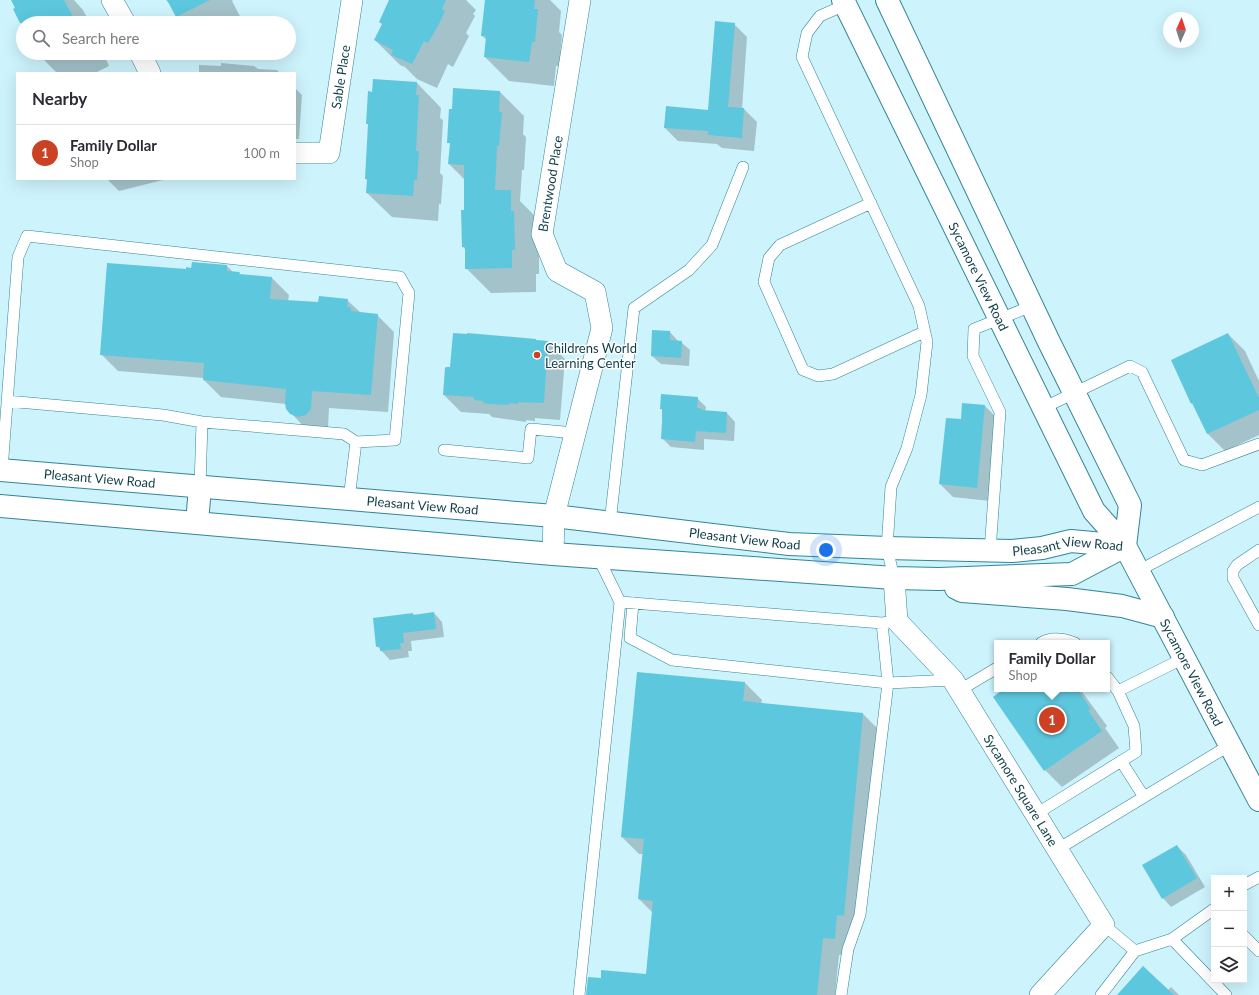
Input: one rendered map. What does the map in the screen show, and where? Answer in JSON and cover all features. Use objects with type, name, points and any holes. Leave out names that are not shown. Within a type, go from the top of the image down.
[{"type":"main road","points":[[887,0],[1074,394],[1130,505],[1125,546]]},
{"type":"main road","name":"Sycamore View Road","points":[[848,2],[1094,511],[1125,546],[1230,745],[1256,788]]},
{"type":"main road","name":"Pleasant View Road","points":[[1,470],[554,516],[788,544],[1012,552],[1042,548],[1071,541],[1125,546]]},
{"type":"main road","points":[[197,523],[200,487]]},
{"type":"main road","name":"Pleasant View Road","points":[[0,506],[553,554],[894,578],[939,579],[1072,574],[1125,546]]},
{"type":"main road","points":[[939,579],[962,591],[1068,598],[1122,606],[1163,617]]},
{"type":"street","points":[[112,0],[121,16]]},
{"type":"street","name":"Sable Place","points":[[296,152],[329,153],[352,0]]},
{"type":"street","name":"Brentwood Place","points":[[553,554],[554,516],[602,328],[595,292],[557,271],[542,234],[580,0]]},
{"type":"street","points":[[144,60],[150,72]]},
{"type":"street","points":[[889,622],[894,578]]},
{"type":"street","name":"Sycamore Square Lane","points":[[889,622],[957,685],[1104,925]]},
{"type":"street","points":[[1040,995],[1104,925]]},
{"type":"lane","points":[[848,2],[820,16],[807,33],[802,57],[920,306],[926,342],[921,395],[907,448],[891,487],[887,548],[894,578]]},
{"type":"lane","points":[[610,523],[634,308],[690,270],[712,245],[743,167]]},
{"type":"lane","points":[[871,203],[780,245],[769,258],[764,282],[803,370],[818,376],[833,374],[924,332]]},
{"type":"lane","points":[[1,470],[18,257],[27,236],[400,277],[409,293],[395,440],[356,442],[344,434],[202,422],[163,414],[7,401]]},
{"type":"lane","points":[[990,551],[1000,412],[973,356],[974,329],[1032,306]]},
{"type":"lane","points":[[1043,408],[1130,366],[1142,372],[1184,460],[1202,465],[1259,444]]},
{"type":"lane","points":[[200,487],[202,422]]},
{"type":"lane","points":[[444,450],[528,458],[531,429],[575,433]]},
{"type":"lane","points":[[350,499],[356,442]]},
{"type":"lane","points":[[1138,571],[1259,507]]},
{"type":"lane","points":[[1259,550],[1237,564],[1233,571],[1233,578],[1259,625]]},
{"type":"lane","points":[[579,995],[620,602],[598,557]]},
{"type":"lane","points":[[620,602],[889,622],[888,682],[860,914],[848,949],[841,995]]},
{"type":"lane","points":[[633,603],[630,638],[672,660],[888,682],[957,685],[994,669]]},
{"type":"lane","points":[[1045,640],[1067,640]]},
{"type":"lane","points":[[1118,691],[1184,658]]},
{"type":"lane","points":[[1036,814],[1136,752],[1134,726],[1118,691],[1110,681]]},
{"type":"lane","points":[[1058,849],[1230,745]]},
{"type":"lane","points":[[1122,761],[1144,797]]},
{"type":"lane","points":[[1247,883],[1259,877]]},
{"type":"lane","points":[[1101,995],[1135,951],[1172,939],[1211,911]]},
{"type":"lane","points":[[1104,925],[1135,951]]},
{"type":"lane","points":[[1172,939],[1226,995]]},
{"type":"lane","points":[[1247,939],[1259,951]]},
{"type":"building","points":[[11,0],[64,0],[72,16],[16,16],[13,9],[15,8]]},
{"type":"building","points":[[167,0],[210,0],[178,16],[175,16]]},
{"type":"building","points":[[389,0],[446,0],[442,9],[445,11],[439,24],[428,43],[424,41],[412,64],[391,55],[393,50],[374,40],[382,24],[379,22]]},
{"type":"building","points":[[485,0],[535,0],[534,9],[538,9],[535,42],[532,42],[529,62],[484,57],[486,36],[481,36]]},
{"type":"building","points":[[715,21],[735,23],[728,107],[744,108],[742,138],[708,135],[708,131],[664,128],[666,106],[708,110]]},
{"type":"building","points":[[373,79],[417,82],[416,95],[419,95],[416,151],[419,151],[417,180],[414,180],[413,196],[366,193],[367,179],[365,179],[368,124],[366,124],[368,91],[372,92]]},
{"type":"building","points":[[453,88],[500,91],[499,112],[502,112],[499,146],[497,146],[495,190],[511,190],[511,211],[514,211],[515,250],[512,250],[512,268],[465,269],[465,247],[462,247],[461,210],[464,210],[464,165],[448,164],[450,143],[447,143],[449,109],[452,109]]},
{"type":"building","points":[[192,262],[227,265],[227,271],[240,272],[239,274],[272,277],[270,299],[318,302],[319,296],[348,299],[347,307],[351,307],[351,311],[378,314],[371,395],[312,391],[311,409],[306,415],[298,417],[290,414],[286,409],[286,389],[203,380],[204,363],[100,355],[107,263],[186,269],[186,267],[191,268]]},
{"type":"building","points":[[652,330],[670,331],[670,340],[682,341],[681,358],[651,356]]},
{"type":"building","points":[[453,333],[548,341],[544,403],[518,402],[518,404],[509,403],[509,405],[490,404],[483,403],[483,401],[474,400],[474,397],[443,395],[445,368],[450,367]]},
{"type":"building","points":[[1228,333],[1259,398],[1259,410],[1207,434],[1192,403],[1191,404],[1171,360]]},
{"type":"building","points":[[661,394],[698,397],[697,408],[702,410],[727,412],[726,433],[696,431],[695,442],[661,439]]},
{"type":"building","points":[[962,403],[985,405],[977,488],[939,484],[946,418],[961,419]]},
{"type":"building","points":[[434,612],[436,629],[403,633],[404,643],[400,643],[401,649],[380,651],[380,646],[376,647],[373,618]]},
{"type":"building","points":[[637,672],[745,682],[743,701],[863,713],[844,916],[837,915],[835,939],[823,938],[817,995],[586,995],[588,977],[601,978],[601,970],[646,974],[653,901],[638,899],[644,839],[621,837]]},
{"type":"building","points":[[1000,692],[1079,692],[1091,709],[1088,710],[1102,731],[1044,771],[993,697]]},
{"type":"building","points":[[1177,845],[1197,878],[1162,899],[1142,865]]},
{"type":"building","points":[[1143,966],[1174,995],[1117,995]]},
{"type":"place","name":"Childrens World Learning Center","points":[[537,355]]},
{"type":"place","name":"Family Dollar","points":[[1052,720]]}]
